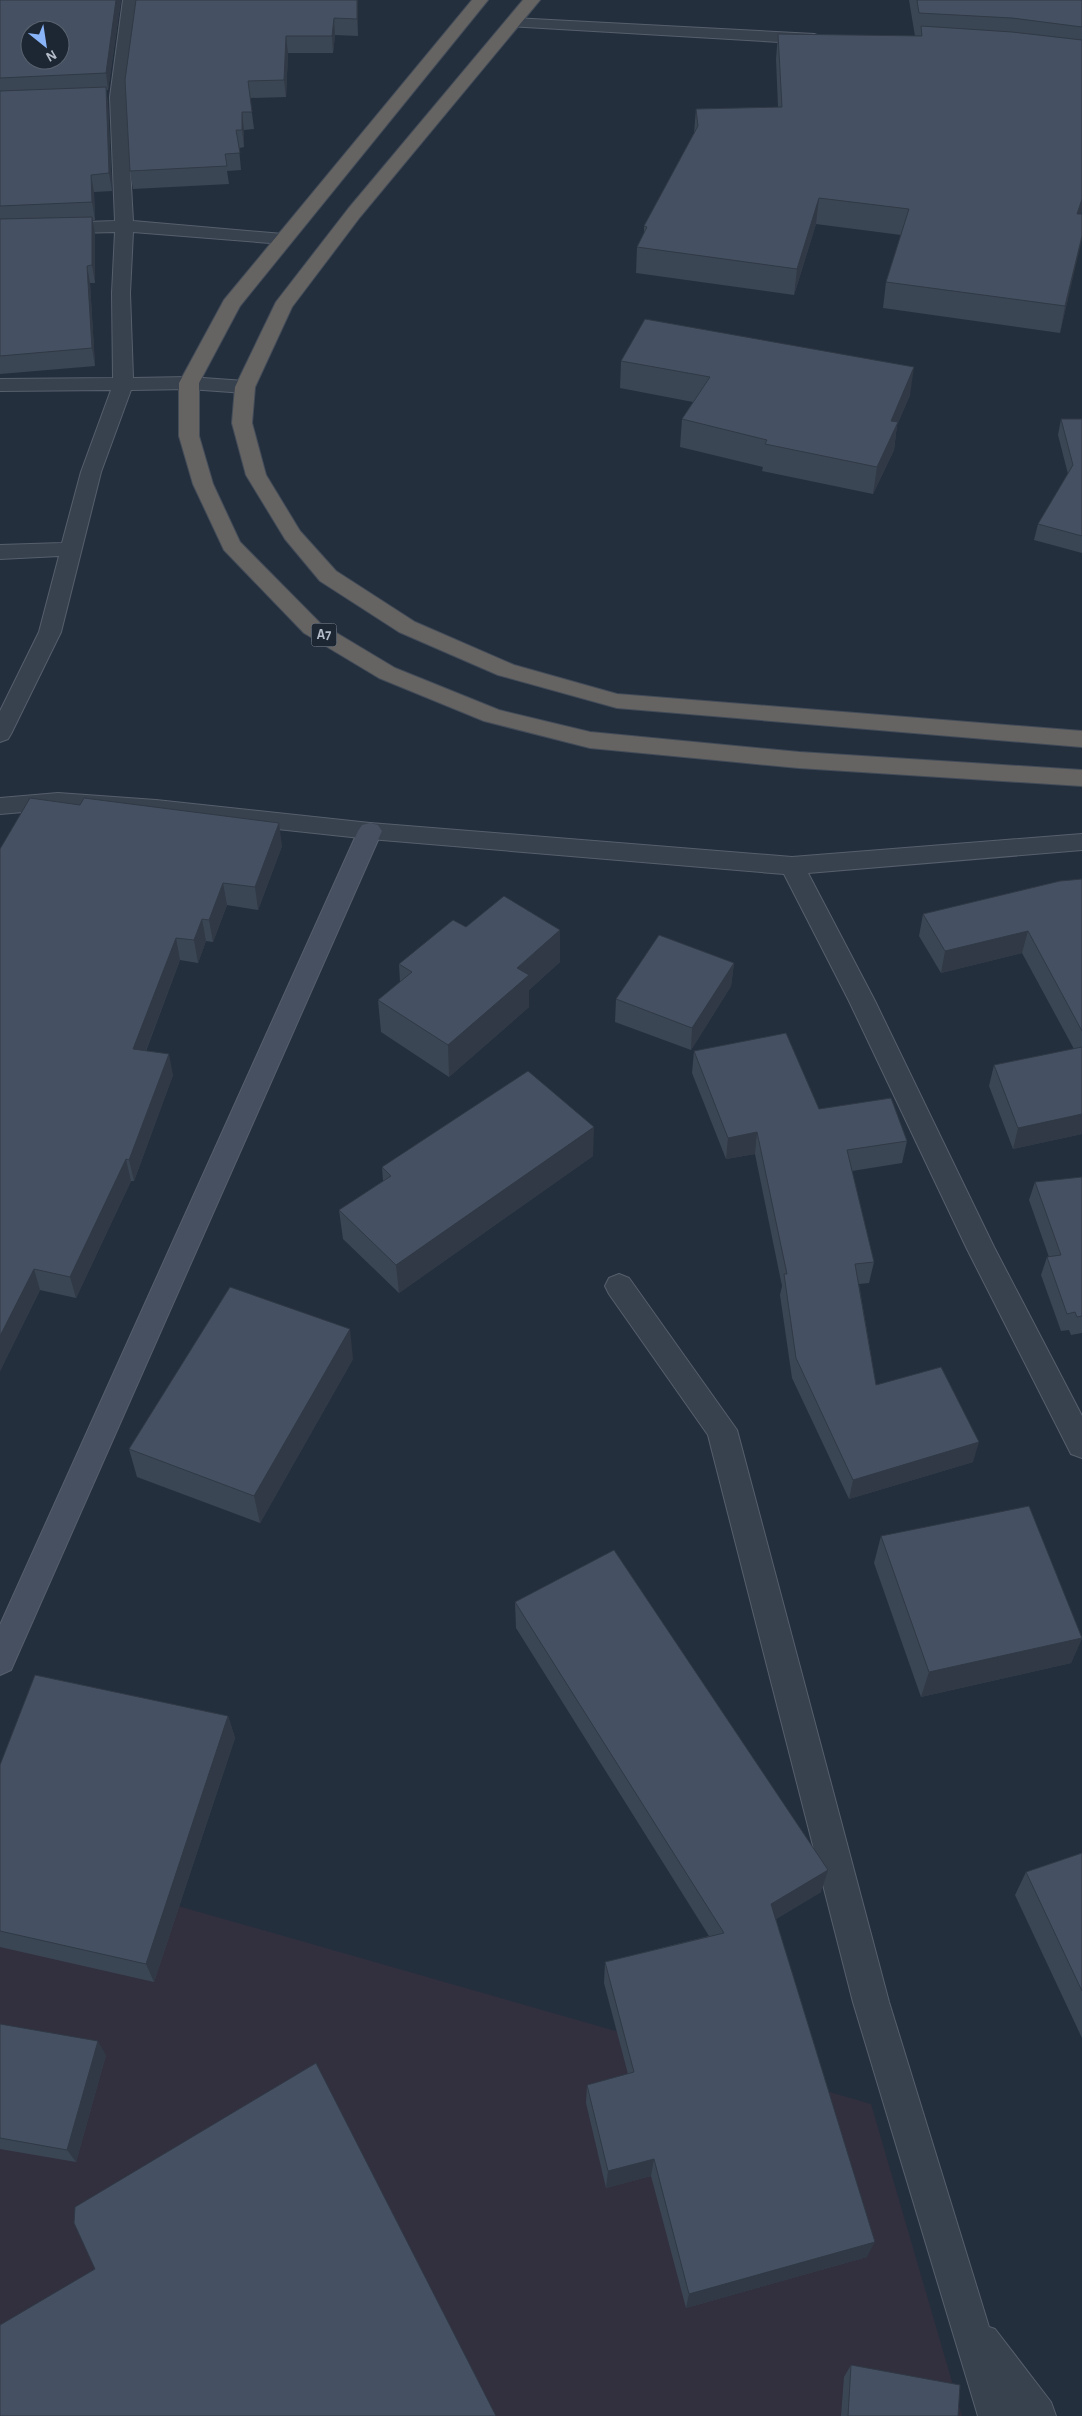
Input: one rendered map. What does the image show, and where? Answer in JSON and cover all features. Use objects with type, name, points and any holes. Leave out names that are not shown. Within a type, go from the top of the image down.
[{"type":"highway","name":"A7","points":[[480,0],[231,304],[189,383],[189,436],[203,484],[231,545],[312,628],[387,673],[492,716],[590,740],[799,760],[1082,778]]},
{"type":"highway","points":[[532,0],[354,213],[283,306],[244,387],[242,423],[256,475],[292,534],[328,576],[407,627],[506,670],[617,701],[1082,739]]},
{"type":"main road","points":[[0,1660],[370,831]]},
{"type":"street","points":[[0,734],[50,632],[91,472],[123,384],[120,293],[124,226],[118,97],[131,0]]},
{"type":"street","points":[[513,23],[830,40]]},
{"type":"street","points":[[99,98],[118,97]]},
{"type":"street","points":[[0,230],[124,226],[283,239]]},
{"type":"street","points":[[0,386],[189,383],[244,387]]},
{"type":"street","points":[[0,552],[72,549]]},
{"type":"street","points":[[0,806],[58,801],[78,802],[156,808],[370,831],[792,866],[1082,842]]},
{"type":"street","points":[[792,866],[862,1001],[982,1249],[1082,1445]]},
{"type":"street","points":[[619,1286],[722,1430],[871,2002],[997,2416]]},
{"type":"street","points":[[970,2328],[1037,2416]]},
{"type":"shaded area","points":[[0,1855],[871,2104],[962,2416],[0,2416]]},
{"type":"building","points":[[0,0],[116,0],[106,73],[0,78]]},
{"type":"building","points":[[136,0],[357,0],[357,19],[334,18],[332,36],[286,36],[284,80],[248,81],[252,112],[242,112],[242,130],[236,130],[240,153],[225,154],[227,166],[130,171],[125,80]]},
{"type":"building","points":[[917,0],[1082,0],[1082,27],[1012,18],[919,13]]},
{"type":"building","points":[[921,26],[1012,32],[1082,40],[1082,199],[1077,214],[1082,214],[1082,236],[1065,306],[886,282],[909,209],[819,198],[797,269],[637,247],[647,227],[644,226],[698,126],[696,109],[782,107],[778,34],[922,36]]},
{"type":"building","points":[[106,87],[109,173],[91,175],[92,202],[0,206],[0,91]]},
{"type":"building","points":[[92,217],[92,265],[87,266],[92,348],[0,356],[0,219]]},
{"type":"building","points":[[645,319],[914,367],[891,421],[898,422],[877,467],[765,444],[767,440],[682,419],[710,377],[621,361]]},
{"type":"building","points":[[1061,419],[1082,419],[1082,536],[1038,524],[1073,465]]},
{"type":"building","points":[[30,798],[80,805],[84,798],[279,823],[255,887],[223,883],[209,920],[202,919],[194,940],[176,938],[133,1049],[169,1054],[129,1160],[126,1159],[70,1277],[34,1269],[0,1336],[0,849]]},
{"type":"building","points":[[1082,879],[1082,1031],[1028,931],[945,951],[923,914],[1060,881]]},
{"type":"building","points":[[504,896],[560,930],[517,968],[529,975],[448,1045],[378,1000],[412,972],[399,964],[453,920],[466,927]]},
{"type":"building","points":[[659,935],[734,963],[692,1028],[616,999]]},
{"type":"building","points":[[786,1033],[819,1109],[891,1098],[907,1141],[847,1150],[874,1262],[855,1264],[876,1385],[941,1367],[979,1442],[853,1480],[796,1358],[784,1274],[787,1274],[757,1132],[728,1138],[694,1051]]},
{"type":"building","points":[[1082,1047],[1082,1114],[1018,1128],[994,1065]]},
{"type":"building","points":[[528,1071],[594,1127],[396,1265],[339,1210],[391,1176],[382,1167]]},
{"type":"building","points":[[1082,1177],[1082,1316],[1077,1317],[1075,1312],[1067,1314],[1047,1257],[1061,1255],[1035,1182]]},
{"type":"building","points":[[230,1287],[350,1329],[254,1496],[129,1449]]},
{"type":"building","points":[[1029,1506],[1082,1638],[929,1672],[881,1536]]},
{"type":"building","points":[[614,1550],[828,1870],[771,1904],[875,2242],[689,2294],[654,2159],[608,2171],[587,2085],[634,2072],[605,1962],[724,1933],[515,1602]]},
{"type":"building","points":[[35,1675],[228,1716],[146,1964],[0,1931],[0,1765]]},
{"type":"building","points":[[1082,1853],[1082,1991],[1026,1872]]},
{"type":"building","points":[[0,2024],[98,2041],[67,2150],[0,2138]]},
{"type":"building","points":[[316,2063],[496,2416],[0,2416],[0,2325],[95,2269],[74,2223],[75,2207]]},
{"type":"building","points":[[851,2365],[960,2385],[958,2416],[848,2416]]}]
